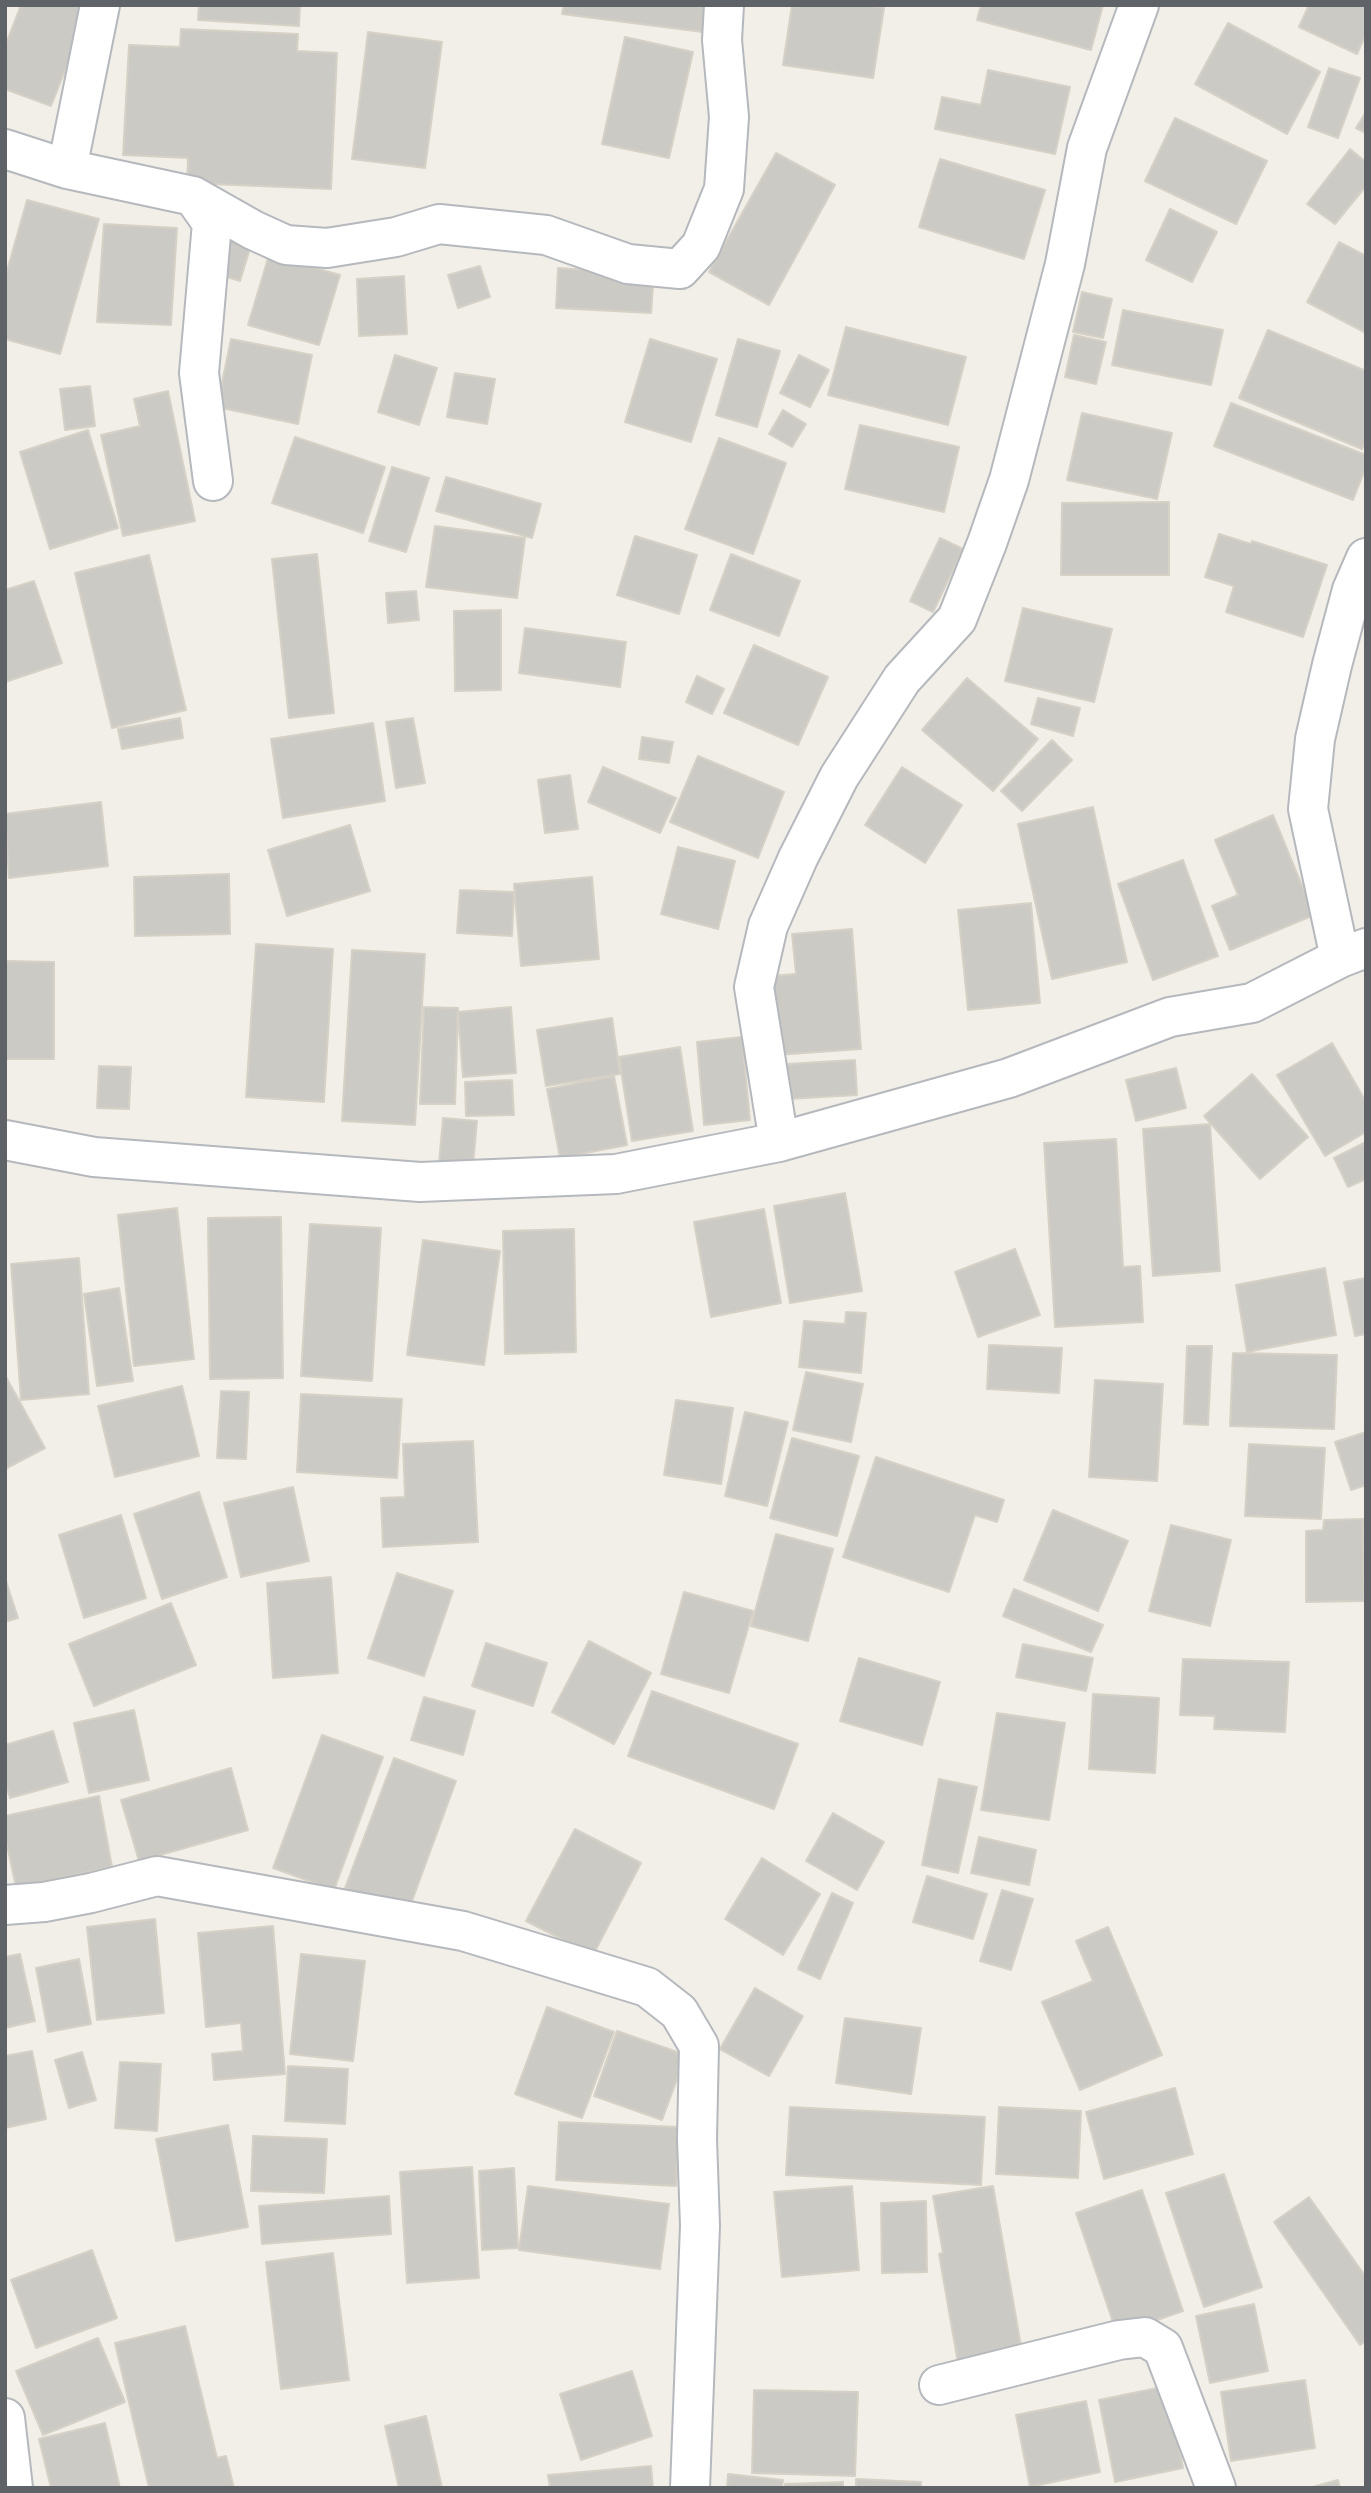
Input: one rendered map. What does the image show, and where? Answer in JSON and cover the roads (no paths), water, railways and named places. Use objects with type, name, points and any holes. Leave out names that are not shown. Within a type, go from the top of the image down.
[{"type":"street","points":[[67,169],[100,5]]},
{"type":"street","points":[[5,149],[67,169],[193,196],[253,230],[286,245],[327,248],[396,237],[439,224],[546,235],[628,264],[680,269],[701,246],[724,189],[729,117],[722,40],[724,5]]},
{"type":"street","points":[[779,1142],[754,987],[768,926],[798,858],[839,777],[902,679],[957,619],[1009,480],[1065,264],[1087,148],[1139,5]]},
{"type":"street","points":[[193,196],[212,223],[199,373],[213,481]]},
{"type":"street","points":[[5,1140],[94,1157],[420,1182],[616,1174],[779,1142],[1009,1078],[1170,1017],[1252,1003],[1353,953],[1308,809],[1315,739],[1332,665],[1352,590],[1366,558]]},
{"type":"street","points":[[5,1905],[44,1902],[157,1876],[463,1931],[647,1987],[679,2012],[699,2046],[699,2226],[690,2488]]},
{"type":"street","points":[[939,2385],[1119,2340],[1146,2337],[1163,2348],[1216,2488]]},
{"type":"street","points":[[5,2418],[13,2488]]}]
